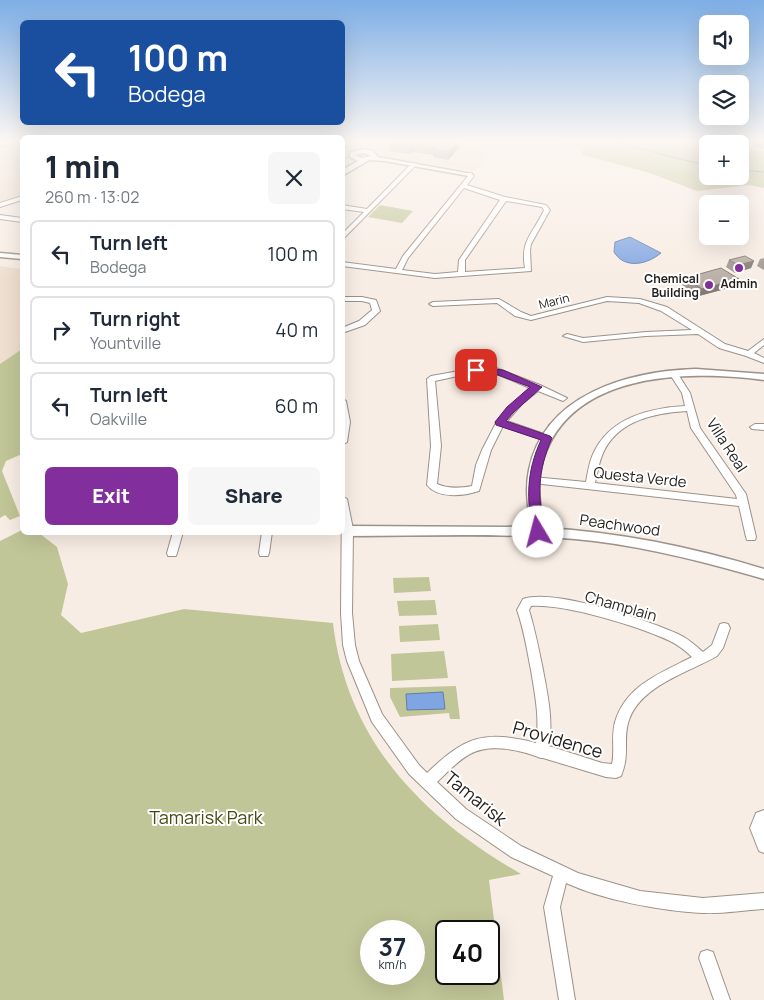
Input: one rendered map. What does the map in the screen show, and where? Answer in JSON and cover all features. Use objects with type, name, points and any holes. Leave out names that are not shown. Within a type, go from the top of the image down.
[{"type":"street","points":[[345,235],[390,189]]},
{"type":"street","points":[[398,271],[405,257],[461,189]]},
{"type":"street","points":[[345,264],[435,276],[529,270],[525,256],[526,248],[547,210],[544,206],[504,199],[471,189]]},
{"type":"street","points":[[0,205],[20,199]]},
{"type":"street","points":[[461,274],[462,260],[504,199]]},
{"type":"street","points":[[345,207],[368,211]]},
{"type":"street","points":[[0,217],[20,220]]},
{"type":"street","points":[[0,255],[20,258]]},
{"type":"street","points":[[345,299],[362,299],[373,302],[376,311],[362,324],[345,330]]},
{"type":"street","name":"Marin","points":[[433,304],[499,301],[521,315],[534,317],[603,300],[624,299],[658,306],[722,346],[749,354],[764,362]]},
{"type":"street","points":[[567,336],[583,340],[646,334],[700,332]]},
{"type":"street","points":[[749,354],[764,341]]},
{"type":"street","points":[[537,387],[510,410],[500,422],[487,447],[476,489],[439,489],[432,484],[436,446],[431,379],[486,370],[499,372],[537,387],[563,398]]},
{"type":"street","points":[[538,532],[534,505],[534,480],[538,458],[546,438],[563,417],[592,396],[633,380],[673,373],[714,372],[764,377]]},
{"type":"street","name":"Villa Real","points":[[673,373],[686,393],[696,428],[736,486],[744,503],[751,537]]},
{"type":"street","points":[[590,486],[602,445],[613,434],[643,413],[651,410],[690,408]]},
{"type":"street","points":[[345,411],[345,428]]},
{"type":"street","points":[[500,422],[546,438]]},
{"type":"street","name":"Questa Verde","points":[[534,480],[744,503]]},
{"type":"street","name":"Peachwood","points":[[345,531],[538,532],[637,542],[714,559],[764,574]]},
{"type":"street","name":"Tamarisk","points":[[345,531],[346,610],[349,643],[365,695],[384,730],[427,782],[463,816],[504,844],[561,873],[589,884],[662,902],[702,906],[747,904],[764,901]]},
{"type":"street","points":[[172,553],[177,535]]},
{"type":"street","points":[[264,553],[267,535]]},
{"type":"street","name":"Champlain","points":[[541,752],[545,729],[544,710],[530,628],[523,610],[525,604],[532,600],[542,601],[618,618],[675,638],[692,649],[702,659]]},
{"type":"street","name":"Providence","points":[[427,782],[467,748],[503,742],[586,764],[607,772],[616,771],[620,764],[619,733],[624,715],[634,699],[642,690],[702,659],[717,648],[724,628]]},
{"type":"street","points":[[764,817],[761,818],[757,828],[764,846]]},
{"type":"street","points":[[561,873],[552,907],[567,1000]]},
{"type":"street","points":[[707,958],[722,1000]]},
{"type":"shaded area","points":[[0,189],[20,189],[20,195],[0,202]]},
{"type":"shaded area","points":[[0,266],[20,269],[20,350],[0,364]]},
{"type":"green space","points":[[691,189],[717,189],[697,191]]},
{"type":"green space","points":[[380,205],[413,211],[402,223],[368,217]]},
{"type":"green space","points":[[20,350],[20,455],[6,461],[2,471],[20,516],[10,520],[5,515],[0,518],[0,364]]},
{"type":"green space","name":"Tamarisk Park","points":[[20,531],[20,535],[42,535],[57,547],[68,584],[61,615],[81,633],[184,609],[333,623],[341,665],[354,704],[373,739],[395,771],[422,801],[452,827],[485,852],[521,874],[489,880],[494,920],[435,920],[435,985],[500,985],[500,968],[504,1000],[0,1000],[0,541]]},
{"type":"green space","points":[[429,577],[431,591],[394,593],[393,578]]},
{"type":"green space","points":[[435,600],[437,615],[399,616],[397,601]]},
{"type":"green space","points":[[438,624],[440,640],[400,642],[399,626]]},
{"type":"green space","points":[[444,651],[448,678],[392,681],[391,654]]},
{"type":"green space","points":[[456,686],[460,719],[450,719],[449,713],[400,717],[390,697],[390,688]]},
{"type":"water","points":[[630,237],[661,253],[643,262],[630,263],[624,261],[614,252],[615,242]]},
{"type":"water","points":[[443,692],[445,709],[407,710],[406,694]]},
{"type":"building","points":[[745,256],[754,261],[738,265],[729,260]]},
{"type":"building","points":[[721,268],[739,279],[702,289],[685,278]]},
{"type":"place","name":"Admin","points":[[739,268]]},
{"type":"place","name":"Chemical Building","points":[[709,285]]},
{"type":"route","points":[[476,370],[499,372],[537,387],[510,410],[500,422],[546,438],[535,467],[534,505],[538,532]]}]
